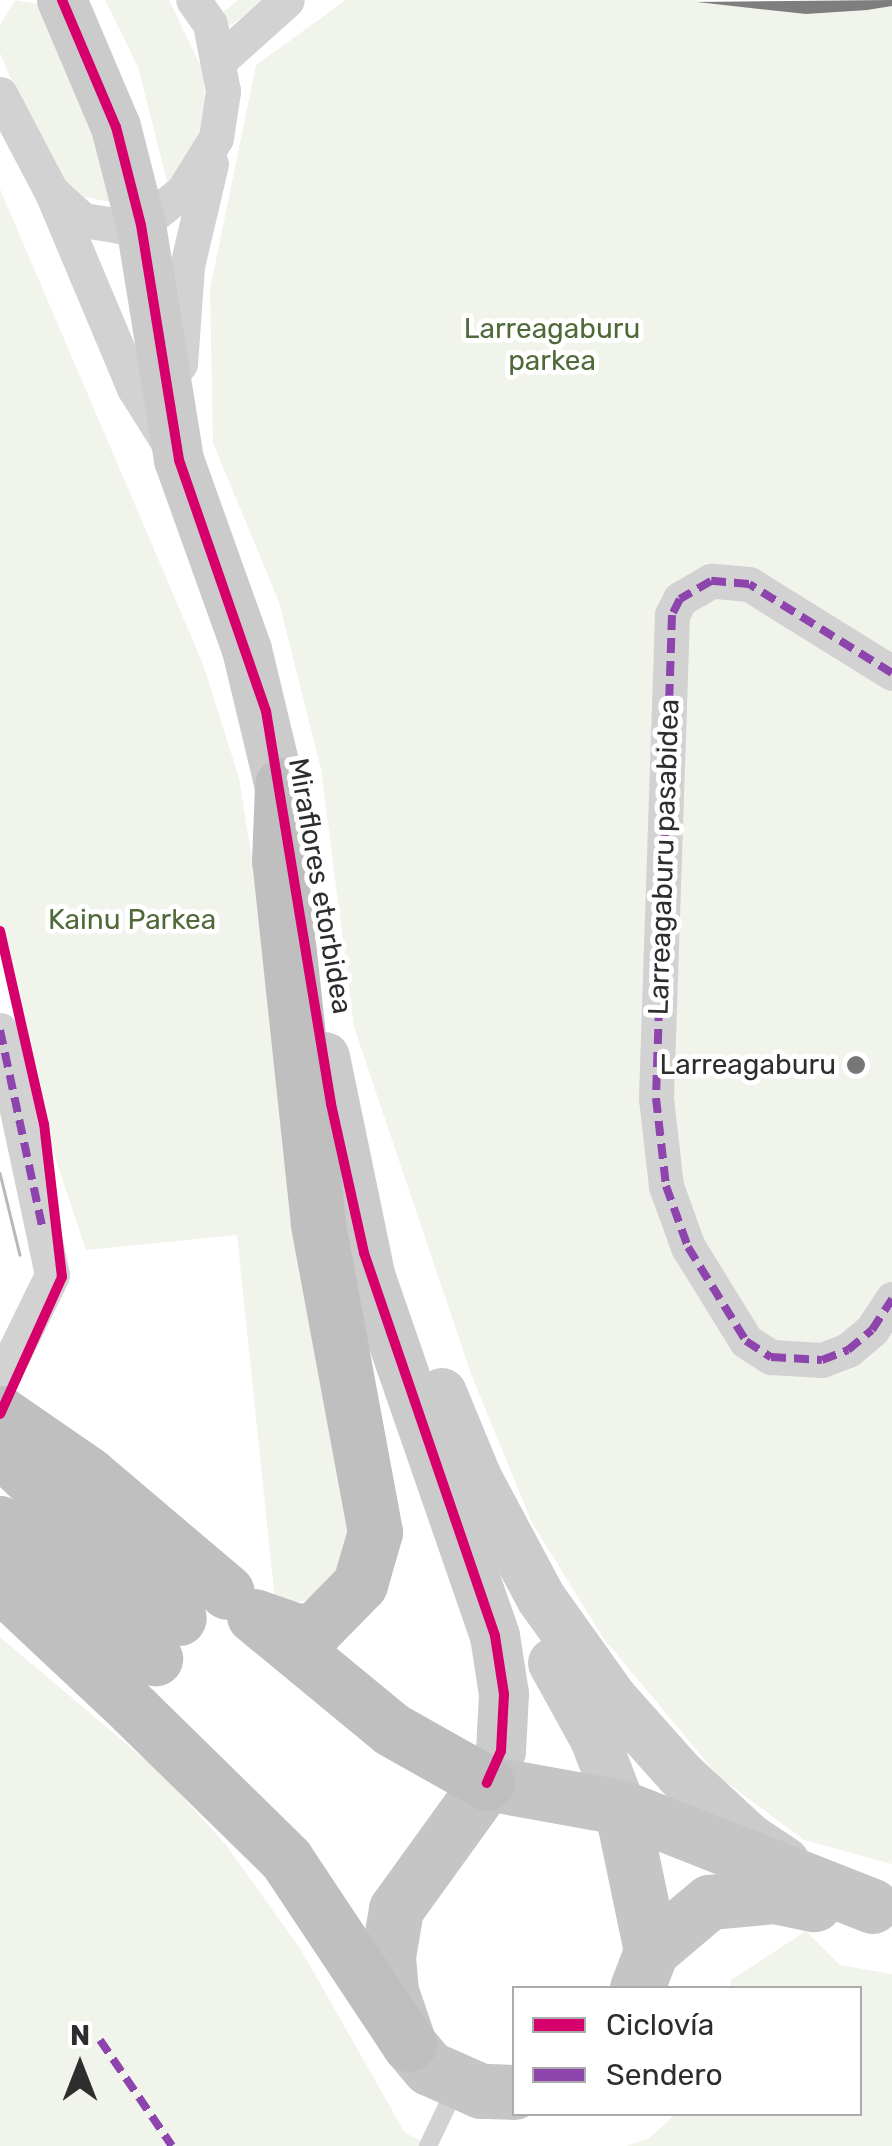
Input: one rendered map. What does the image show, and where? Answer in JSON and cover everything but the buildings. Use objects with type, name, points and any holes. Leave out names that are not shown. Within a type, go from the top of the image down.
[{"type":"highway","points":[[240,1604],[297,1631],[316,1629],[360,1584],[374,1532],[318,1222],[280,862],[282,785]]},
{"type":"highway","points":[[0,1413],[88,1474],[391,1729],[487,1783]]},
{"type":"highway","points":[[0,1449],[167,1638],[0,1524]]},
{"type":"highway","points":[[0,1584],[286,1859],[409,2044]]},
{"type":"main road","name":"Miraflores etorbidea","points":[[409,2044],[391,1990],[388,1956],[396,1909],[487,1783]]},
{"type":"main road","points":[[487,1783],[638,1813]]},
{"type":"main road","name":"Miraflores etorbidea","points":[[644,1970],[638,1813],[882,1906]]},
{"type":"main road","name":"Miraflores etorbidea","points":[[644,1970],[709,1902],[737,1895],[882,1906]]},
{"type":"main road","points":[[409,2044],[428,2068],[458,2084],[512,2092]]},
{"type":"street","name":"Miraflores etorbidea","points":[[62,0],[116,127],[141,225],[179,460],[240,627],[282,785],[331,1104],[364,1253],[500,1660],[501,1751],[487,1783]]},
{"type":"street","points":[[219,61],[287,0]]},
{"type":"street","name":"Miraflores etorbidea","points":[[179,460],[187,266],[224,90],[219,61],[199,2]]},
{"type":"street","name":"Miraflores etorbidea","points":[[0,94],[52,192],[134,388],[179,460]]},
{"type":"street","name":"Miraflores etorbidea","points":[[52,192],[83,220],[141,225],[184,191],[216,138]]},
{"type":"street","name":"Larreagaburu pasabidea","points":[[892,672],[750,584],[711,581],[680,599],[672,615],[656,1098],[666,1186],[688,1248],[746,1341],[771,1357],[822,1360],[848,1350],[872,1330],[892,1298]]},
{"type":"street","points":[[0,1030],[52,1275],[0,1382]]},
{"type":"street","points":[[364,1253],[431,1364],[476,1478],[540,1598],[613,1699],[748,1838],[819,1884]]},
{"type":"street","name":"Miraflores etorbidea","points":[[459,1537],[571,1693],[638,1813]]},
{"type":"lane","points":[[428,2146],[458,2084]]},
{"type":"green space","points":[[15,0],[38,4],[93,125],[112,202],[84,197],[48,168],[0,53],[0,25]]},
{"type":"green space","points":[[105,0],[169,0],[203,71],[206,117],[190,163],[169,189],[138,67]]},
{"type":"green space","points":[[238,0],[265,0],[231,25],[225,23],[223,12]]},
{"type":"green space","name":"Larreagaburu parkea","points":[[346,0],[694,0],[806,14],[892,6],[892,1864],[804,1840],[719,1777],[604,1639],[532,1523],[471,1374],[354,1027],[321,769],[279,602],[213,443],[210,289],[256,65]]},
{"type":"green space","name":"Kainu Parkea","points":[[0,189],[203,664],[239,778],[357,1511],[332,1591],[276,1610],[237,1235],[86,1250],[44,1124],[0,931]]},
{"type":"green space","points":[[0,1637],[162,1774],[226,1845],[301,1950],[405,2133],[432,2146],[0,2146]]},
{"type":"green space","points":[[806,1931],[840,1965],[892,1974],[892,2146],[626,2146],[649,2138],[674,2116],[862,2116],[862,1986],[730,1986],[731,1980]]},
{"type":"tram line","points":[[0,1173],[20,1255]]},
{"type":"marked path","points":[[892,673],[749,584],[711,581],[680,599],[672,615],[656,1098],[666,1186],[688,1247],[746,1341],[771,1357],[822,1360],[848,1350],[872,1330],[892,1299]]},
{"type":"marked path","points":[[0,1030],[43,1230]]},
{"type":"marked path","points":[[100,2040],[172,2146]]},
{"type":"cycle path","points":[[62,0],[116,127],[141,225],[179,460],[266,711],[331,1104],[364,1253],[495,1636],[504,1694],[501,1751],[487,1783]]},
{"type":"cycle path","points":[[0,931],[44,1124],[62,1277],[0,1414]]},
{"type":"place","name":"Larreagaburu","points":[[856,1065]]}]
